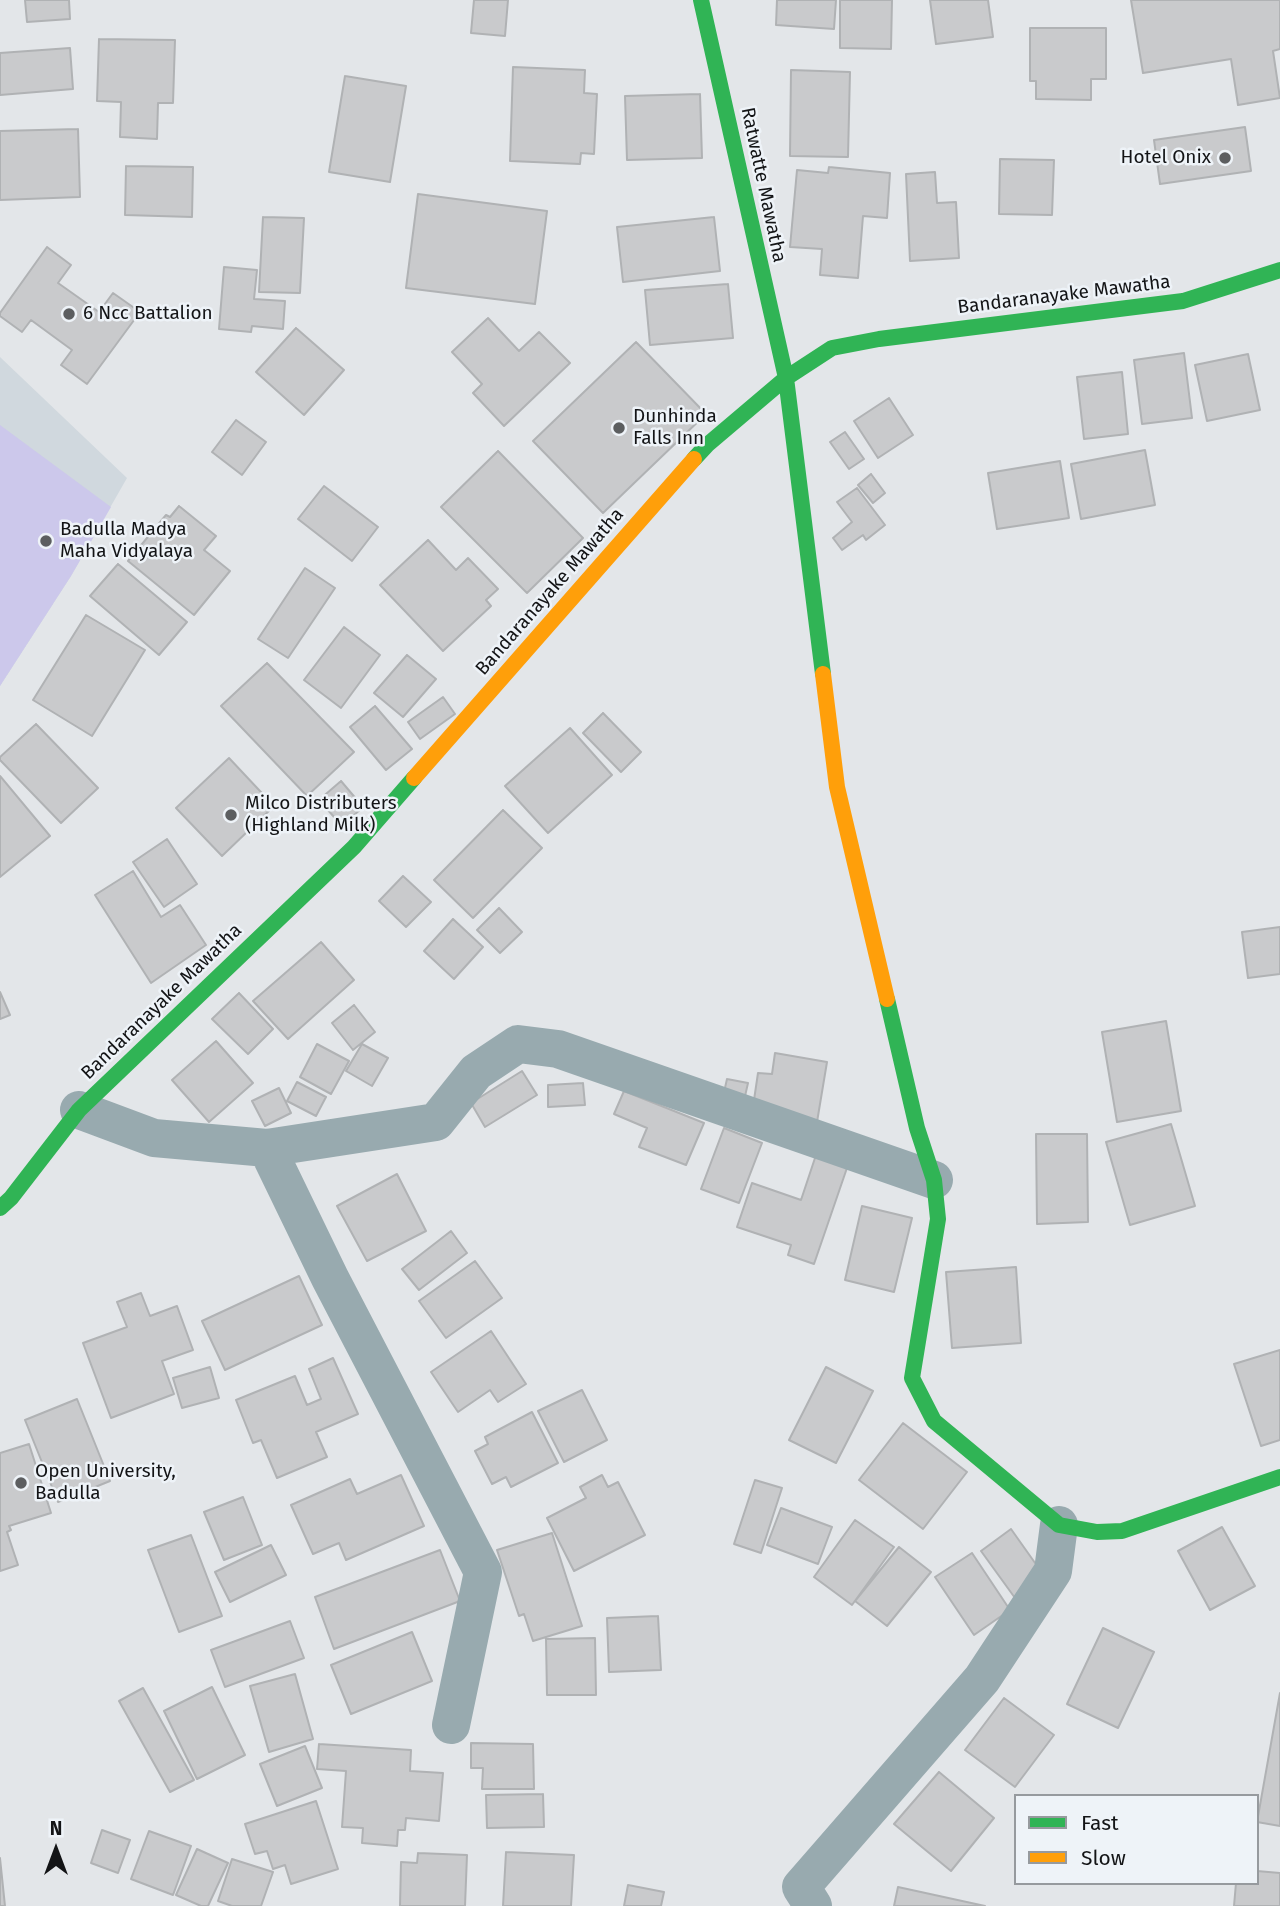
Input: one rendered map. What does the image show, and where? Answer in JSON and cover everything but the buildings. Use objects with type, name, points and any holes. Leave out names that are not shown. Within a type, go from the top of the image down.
[{"type":"street","name":"Ratwatte Mawatha","points":[[701,0],[786,379],[837,787],[917,1128],[934,1180],[938,1219],[912,1378],[934,1421],[1059,1525]]},
{"type":"street","name":"Bandaranayake Mawatha","points":[[0,1208],[11,1198],[79,1110],[354,847],[708,445],[786,379],[832,348],[879,339],[1183,301],[1280,270]]},
{"type":"street","points":[[79,1110],[154,1138],[267,1148],[436,1122],[476,1072],[518,1044],[558,1049],[934,1180]]},
{"type":"street","points":[[267,1148],[330,1278],[483,1572],[451,1725]]},
{"type":"street","points":[[813,1906],[802,1887],[982,1678],[1053,1571],[1059,1525],[1097,1532],[1122,1531],[1280,1477]]},
{"type":"shaded area","name":"Badulla Madya Maha Vidyalaya","points":[[0,357],[127,478],[71,576],[0,686]]},
{"type":"shaded area","name":"Badulla Madya Maha Vidyalaya","points":[[0,425],[111,507],[71,576],[0,686]]},
{"type":"traffic: fast","points":[[701,0],[786,378],[823,674]]},
{"type":"traffic: fast","points":[[694,459],[786,378],[832,348],[879,339],[1183,301],[1280,270]]},
{"type":"traffic: fast","points":[[0,1208],[11,1198],[79,1110],[354,847],[414,778]]},
{"type":"traffic: fast","points":[[887,999],[917,1128],[934,1180],[938,1219],[912,1378],[934,1421],[1059,1525],[1097,1532],[1122,1531],[1280,1477]]},
{"type":"traffic: slow","points":[[414,778],[694,459]]},
{"type":"traffic: slow","points":[[823,674],[837,787],[887,999]]},
{"type":"place","name":"Hotel Onix","points":[[1225,158]]},
{"type":"place","name":"6 Ncc Battalion","points":[[69,314]]},
{"type":"place","name":"Dunhinda Falls Inn","points":[[619,428]]},
{"type":"place","name":"Badulla Madya Maha Vidyalaya","points":[[46,541]]},
{"type":"place","name":"Milco Distributers (Highland Milk)","points":[[231,815]]},
{"type":"place","name":"Open University, Badulla","points":[[21,1483]]}]
